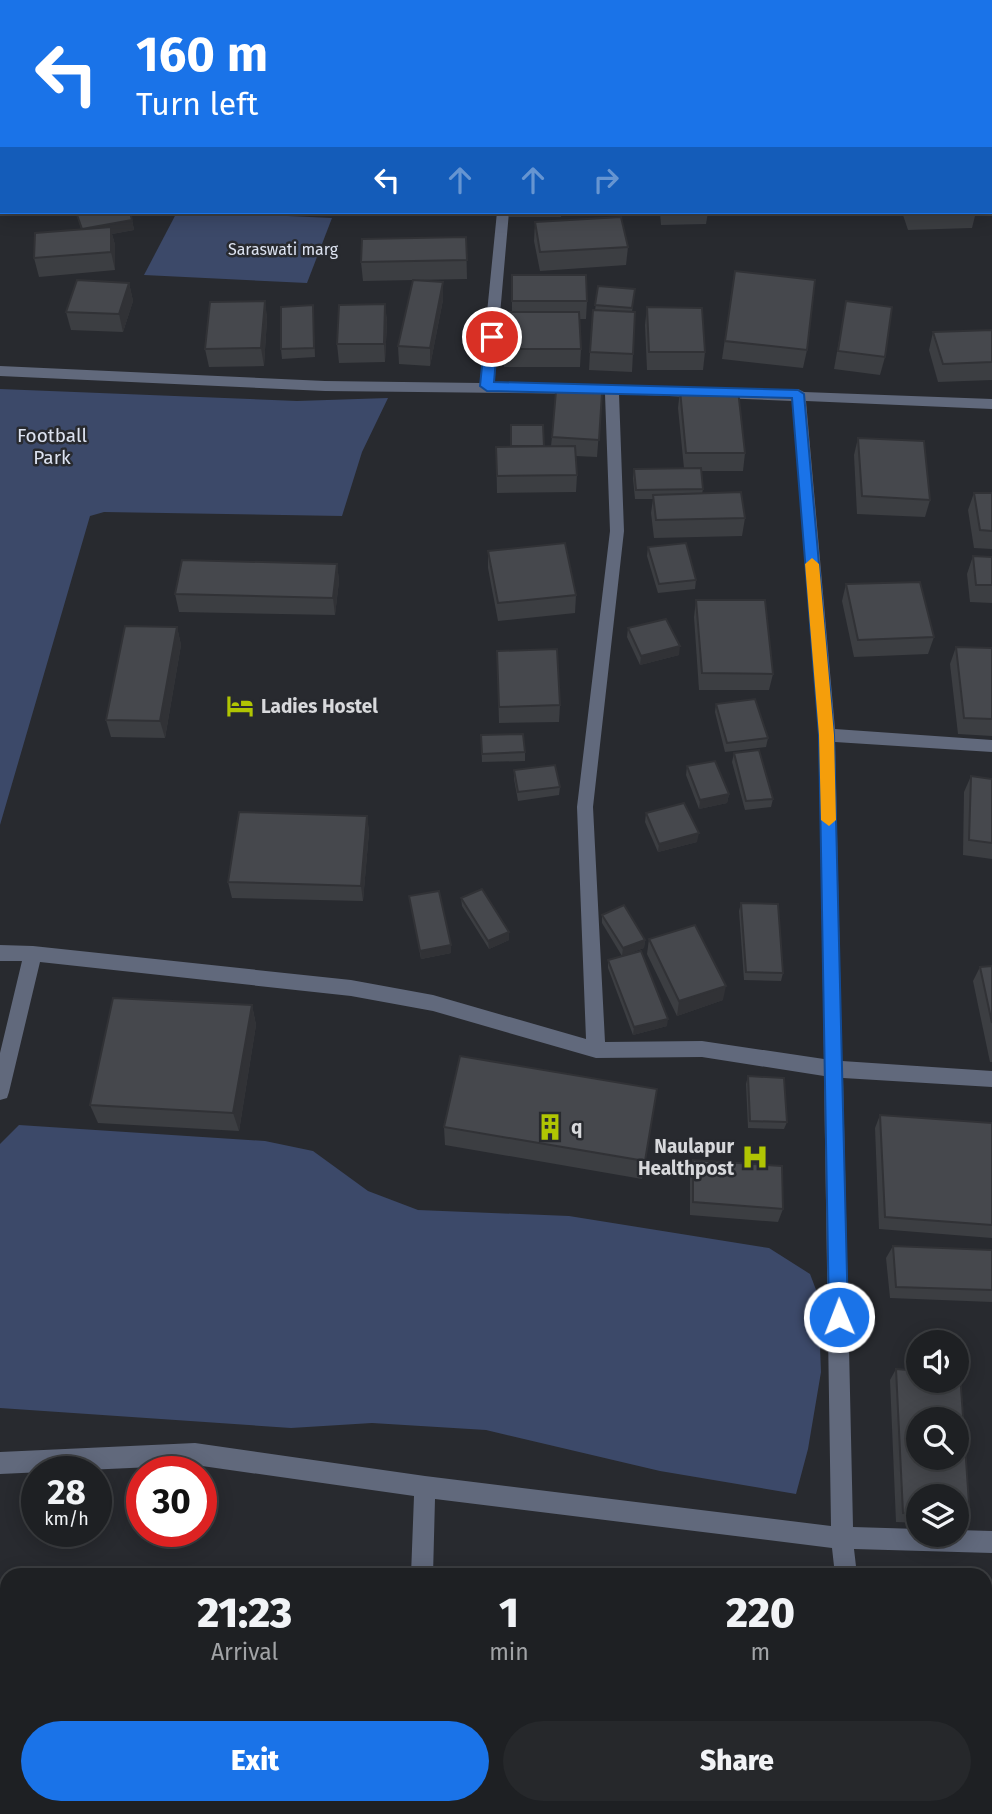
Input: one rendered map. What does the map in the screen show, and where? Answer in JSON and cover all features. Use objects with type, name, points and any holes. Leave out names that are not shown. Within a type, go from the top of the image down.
[{"type":"street","points":[[487,386],[503,214]]},
{"type":"street","points":[[0,371],[325,386],[487,386],[798,394],[992,404]]},
{"type":"street","points":[[596,1050],[585,807],[617,531],[612,389]]},
{"type":"street","points":[[798,394],[827,735],[842,1538],[845,1568]]},
{"type":"street","points":[[827,735],[992,746]]},
{"type":"street","points":[[0,953],[33,954],[351,988],[433,1003],[596,1050],[702,1049],[835,1069],[992,1079]]},
{"type":"street","points":[[0,1092],[33,954]]},
{"type":"street","points":[[0,1462],[195,1454],[425,1486],[842,1538],[992,1542]]},
{"type":"street","points":[[422,1568],[425,1486]]},
{"type":"green space","name":"Saraswati marg","points":[[176,214],[332,218],[307,283],[144,275]]},
{"type":"green space","name":"Football Park","points":[[0,389],[297,401],[388,398],[362,452],[342,516],[104,512],[90,516],[0,825]]},
{"type":"green space","points":[[19,1125],[265,1141],[313,1151],[368,1191],[418,1210],[569,1216],[769,1248],[810,1274],[818,1295],[821,1372],[808,1449],[796,1494],[660,1471],[486,1430],[372,1423],[291,1428],[0,1408],[0,1144]]},
{"type":"building","points":[[77,214],[130,214],[132,220],[82,229]]},
{"type":"building","points":[[621,217],[628,247],[540,252],[535,222]]},
{"type":"building","points":[[111,227],[111,252],[34,258],[35,233]]},
{"type":"building","points":[[466,237],[467,260],[361,262],[362,239]]},
{"type":"building","points":[[735,271],[815,280],[807,350],[725,341]]},
{"type":"building","points":[[512,275],[586,275],[587,301],[512,301]]},
{"type":"building","points":[[77,280],[129,283],[119,314],[66,312]]},
{"type":"building","points":[[413,280],[443,282],[430,348],[398,346]]},
{"type":"building","points":[[598,286],[635,289],[632,308],[595,305]]},
{"type":"building","points":[[265,301],[261,348],[205,349],[210,302]]},
{"type":"building","points":[[846,301],[892,307],[885,357],[838,351]]},
{"type":"building","points":[[385,304],[384,344],[337,344],[339,305]]},
{"type":"building","points":[[313,305],[314,348],[281,349],[281,307]]},
{"type":"building","points":[[647,307],[702,308],[705,352],[649,352]]},
{"type":"building","points":[[593,310],[635,312],[633,354],[590,352]]},
{"type":"building","points":[[504,312],[579,312],[581,349],[505,349]]},
{"type":"building","points":[[992,330],[992,362],[943,364],[933,332]]},
{"type":"building","points":[[680,390],[738,390],[745,453],[686,453]]},
{"type":"building","points":[[556,391],[602,393],[599,440],[552,437]]},
{"type":"building","points":[[511,425],[543,425],[544,446],[511,446]]},
{"type":"building","points":[[858,438],[924,441],[930,500],[862,496]]},
{"type":"building","points":[[575,446],[577,475],[497,476],[496,447]]},
{"type":"building","points":[[701,468],[703,489],[636,490],[634,469]]},
{"type":"building","points":[[741,492],[745,518],[656,520],[653,495]]},
{"type":"building","points":[[974,493],[992,493],[992,531],[980,530]]},
{"type":"building","points":[[565,543],[576,595],[498,603],[488,551]]},
{"type":"building","points":[[686,543],[696,580],[659,584],[648,547]]},
{"type":"building","points":[[973,556],[992,557],[992,585],[976,585]]},
{"type":"building","points":[[182,560],[337,564],[333,598],[175,594]]},
{"type":"building","points":[[920,582],[934,637],[858,640],[846,584]]},
{"type":"building","points":[[696,600],[765,600],[773,674],[702,673]]},
{"type":"building","points":[[666,619],[680,646],[641,656],[628,628]]},
{"type":"building","points":[[125,626],[177,627],[160,721],[106,720]]},
{"type":"building","points":[[956,647],[992,648],[992,719],[964,718]]},
{"type":"building","points":[[557,649],[560,705],[499,707],[497,651]]},
{"type":"building","points":[[755,699],[768,738],[727,743],[716,704]]},
{"type":"building","points":[[523,734],[525,752],[482,754],[481,735]]},
{"type":"building","points":[[759,750],[773,799],[746,801],[734,753]]},
{"type":"building","points":[[715,761],[729,794],[700,800],[687,766]]},
{"type":"building","points":[[555,765],[560,787],[518,792],[514,770]]},
{"type":"building","points":[[971,776],[992,779],[992,843],[969,840]]},
{"type":"building","points":[[684,803],[699,833],[659,844],[646,813]]},
{"type":"building","points":[[239,812],[367,816],[361,886],[228,882]]},
{"type":"building","points":[[482,889],[509,932],[488,941],[461,898]]},
{"type":"building","points":[[439,891],[451,945],[420,951],[409,896]]},
{"type":"building","points":[[741,903],[778,904],[783,973],[746,972]]},
{"type":"building","points":[[624,905],[645,940],[623,948],[602,915]]},
{"type":"building","points":[[695,925],[726,986],[679,1001],[649,939]]},
{"type":"building","points":[[641,951],[668,1019],[634,1027],[608,960]]},
{"type":"building","points":[[992,966],[992,1023],[980,967]]},
{"type":"building","points":[[113,998],[252,1005],[233,1113],[90,1105]]},
{"type":"building","name":"q","points":[[460,1056],[657,1089],[645,1161],[444,1127]]},
{"type":"building","points":[[748,1076],[784,1078],[787,1122],[750,1121]]},
{"type":"building","points":[[880,1115],[992,1123],[992,1225],[885,1217]]},
{"type":"building","points":[[693,1160],[782,1166],[783,1209],[693,1202]]},
{"type":"building","points":[[893,1246],[992,1250],[992,1290],[896,1287]]},
{"type":"building","points":[[896,1369],[906,1370],[906,1393],[961,1393],[962,1407],[906,1407],[906,1470],[967,1470],[968,1484],[906,1484],[906,1513],[903,1513]]},
{"type":"slow traffic","points":[[812,564],[827,735],[829,820]]},
{"type":"place","name":"Ladies Hostel","points":[[240,706]]},
{"type":"place","name":"q","points":[[550,1127]]},
{"type":"place","name":"Naulapur Healthpost","points":[[755,1157]]},
{"type":"route","points":[[492,337],[487,386],[798,394],[827,735],[839,1317]]}]
